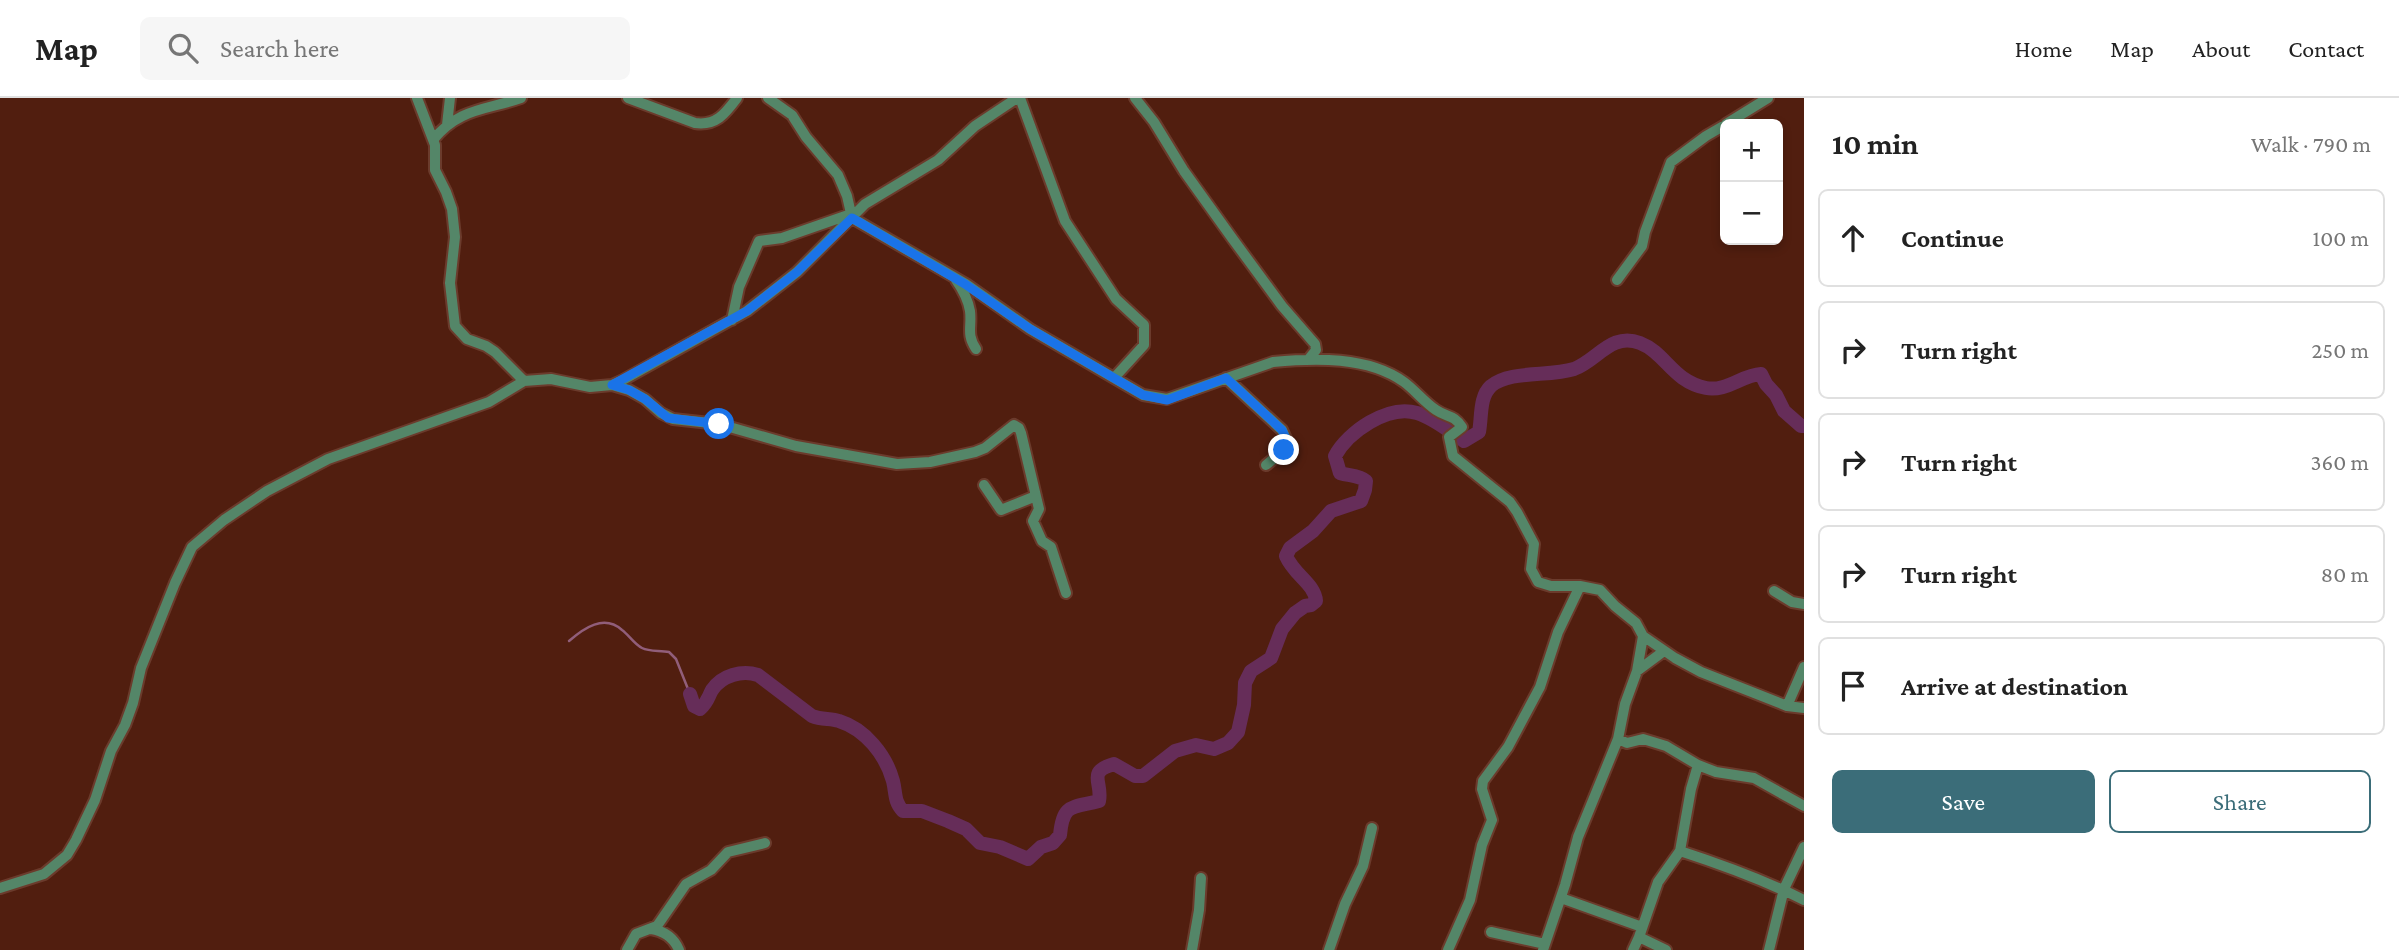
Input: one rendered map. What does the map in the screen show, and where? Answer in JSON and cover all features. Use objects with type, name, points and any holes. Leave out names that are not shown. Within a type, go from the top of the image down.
[{"type":"street","points":[[417,98],[433,140],[435,170],[448,196],[455,228],[450,283],[455,326],[467,339],[495,352],[524,382]]},
{"type":"street","points":[[447,125],[450,98]]},
{"type":"street","points":[[433,140],[447,125],[479,108],[521,98]]},
{"type":"street","points":[[628,98],[703,124],[715,122],[737,98]]},
{"type":"street","points":[[767,98],[792,116],[838,175],[852,216],[955,278],[1030,329],[1143,395],[1167,400],[1273,362],[1308,360],[1342,362],[1382,371],[1402,381],[1437,411],[1456,418],[1462,427],[1449,437],[1453,456],[1510,502],[1517,512],[1534,544],[1531,569],[1538,582],[1551,586],[1580,586],[1600,590],[1615,606],[1629,615],[1643,636],[1664,651],[1701,672],[1787,706],[1804,708]]},
{"type":"street","points":[[612,385],[747,311],[797,272],[873,198],[938,160],[975,127],[1018,98],[1065,221],[1116,299],[1144,325],[1144,345],[1114,378]]},
{"type":"street","points":[[1135,98],[1232,238],[1282,306],[1315,344],[1316,350],[1308,360]]},
{"type":"street","points":[[1735,119],[1768,98]]},
{"type":"street","points":[[1617,280],[1642,246],[1671,162],[1720,128]]},
{"type":"street","points":[[732,320],[739,287],[759,241],[782,238],[852,216]]},
{"type":"street","points":[[955,278],[968,301],[971,322],[969,335],[976,349]]},
{"type":"street","points":[[0,888],[44,874],[67,855],[76,840],[95,800],[111,751],[125,725],[141,668],[192,547],[224,520],[267,491],[328,459],[489,402],[524,382],[540,378],[590,387],[612,385],[645,399],[668,418],[719,424],[796,446],[897,464],[930,462],[975,452],[985,448],[1014,425],[1021,433],[1039,511],[1033,521],[1041,541],[1051,547],[1066,593]]},
{"type":"street","points":[[1226,378],[1282,430],[1287,440],[1284,450],[1266,465]]},
{"type":"street","points":[[985,485],[1001,510],[1036,496]]},
{"type":"street","points":[[1448,950],[1471,900],[1482,845],[1492,820],[1482,789],[1483,780],[1508,747],[1540,687],[1558,632],[1580,586]]},
{"type":"street","points":[[1774,591],[1792,602],[1804,604]]},
{"type":"street","points":[[1491,932],[1544,947],[1578,837],[1618,739],[1629,688],[1637,671],[1643,636]]},
{"type":"street","points":[[1637,671],[1664,651]]},
{"type":"street","points":[[1787,706],[1804,667]]},
{"type":"street","points":[[1618,739],[1627,743],[1643,739],[1666,746],[1716,772],[1754,778],[1804,806]]},
{"type":"street","points":[[1633,950],[1658,883],[1680,851],[1698,765]]},
{"type":"street","points":[[1329,950],[1345,904],[1363,866],[1372,828]]},
{"type":"street","points":[[627,950],[636,934],[657,926],[685,884],[711,870],[728,852],[765,843]]},
{"type":"street","points":[[1769,950],[1784,889],[1804,847]]},
{"type":"street","points":[[1680,851],[1784,889],[1804,900]]},
{"type":"street","points":[[1192,950],[1201,878]]},
{"type":"street","points":[[1561,898],[1641,932],[1666,950]]},
{"type":"street","points":[[651,929],[659,930],[671,938],[679,950]]},
{"type":"waterway","points":[[690,694],[694,706],[700,709],[716,685],[727,677],[739,674],[758,675],[812,716],[839,721],[866,737],[880,753],[890,771],[897,801],[903,811],[922,811],[966,829],[980,843],[1000,847],[1028,859],[1041,847],[1053,843],[1060,835],[1064,817],[1070,809],[1099,801],[1100,770],[1114,764],[1135,776],[1143,776],[1175,751],[1196,745],[1214,749],[1228,743],[1238,732],[1244,705],[1245,683],[1251,671],[1271,658],[1282,629],[1295,613],[1316,601],[1312,589],[1286,556],[1290,548],[1313,531],[1331,511],[1361,501],[1366,481],[1340,473],[1335,456],[1349,438],[1370,422],[1394,413],[1417,413],[1464,441],[1479,432],[1484,396],[1491,386],[1499,381],[1574,369],[1605,348],[1621,341],[1630,341],[1649,348],[1685,379],[1706,388],[1720,388],[1761,374],[1784,411],[1804,426]]},
{"type":"waterway","points":[[569,641],[594,625],[615,625],[642,648],[669,652],[676,659],[690,694]]},
{"type":"route","points":[[719,424],[668,418],[645,399],[612,385],[747,311],[797,272],[852,218],[965,284],[1030,329],[1143,395],[1167,400],[1226,378],[1282,430],[1288,443],[1284,450]]}]
